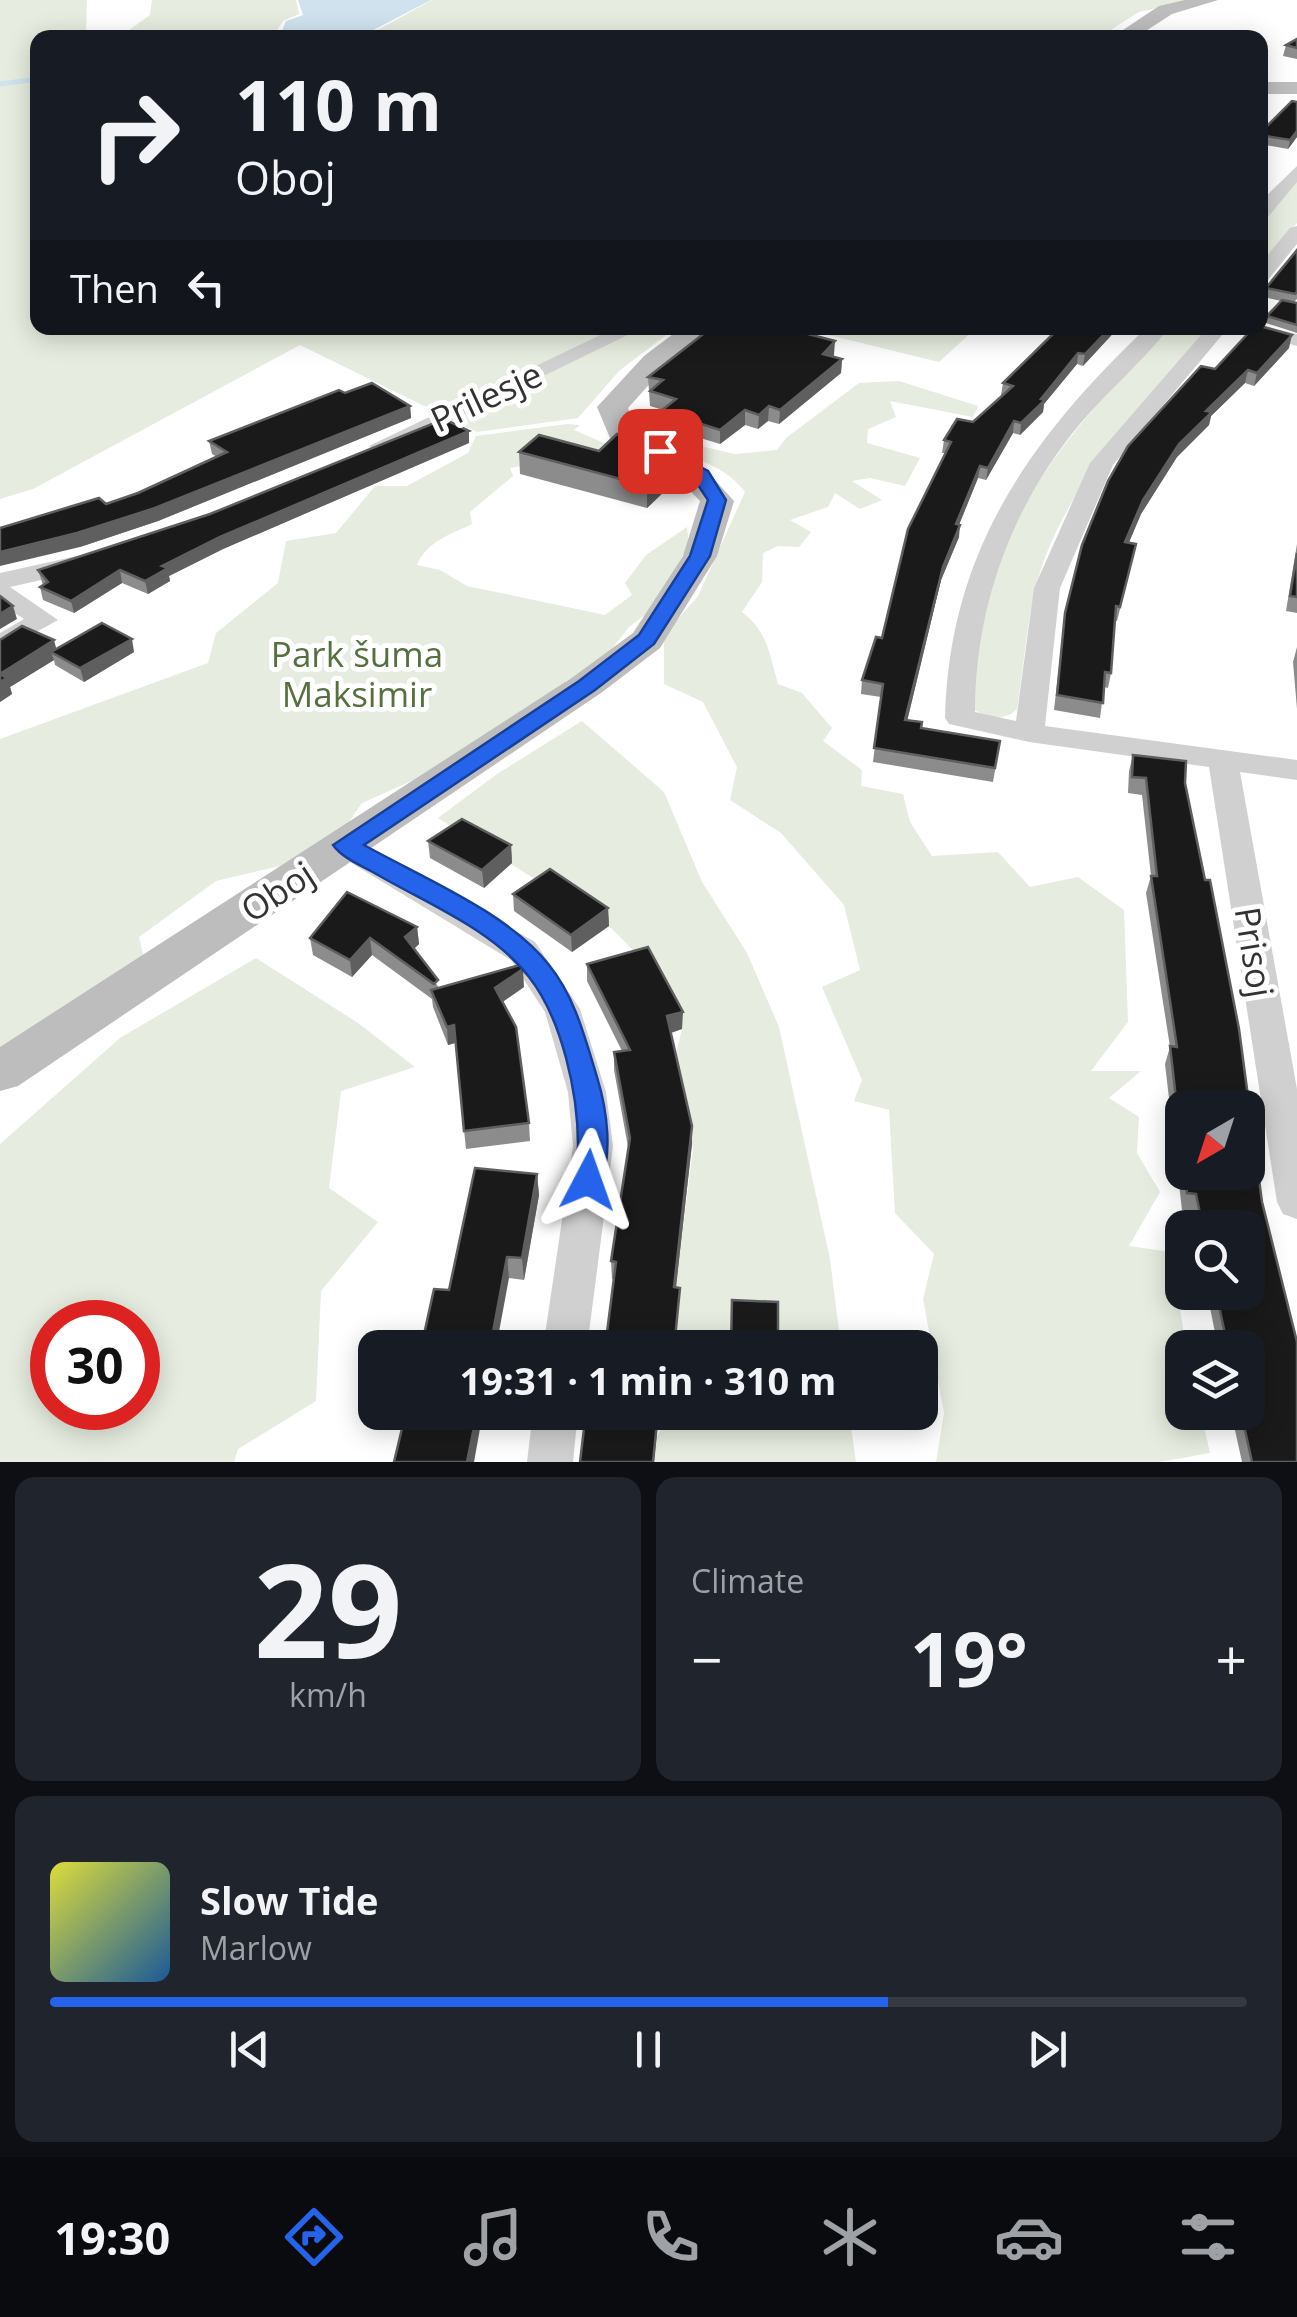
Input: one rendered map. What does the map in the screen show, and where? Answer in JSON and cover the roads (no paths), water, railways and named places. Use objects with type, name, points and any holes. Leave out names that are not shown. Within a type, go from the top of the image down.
[{"type":"street","points":[[1134,30],[1166,10],[1209,0]]},
{"type":"street","points":[[1268,88],[1297,88]]},
{"type":"street","points":[[1268,205],[1297,172]]},
{"type":"street","points":[[1268,267],[1297,232]]},
{"type":"street","points":[[1268,334],[1297,340]]},
{"type":"street","name":"Prilesje","points":[[358,457],[616,335]]},
{"type":"street","name":"Oboj","points":[[0,1072],[587,685],[646,640],[700,556],[717,500],[701,475],[683,461],[621,431],[612,406],[690,335]]},
{"type":"street","points":[[1152,335],[1030,473],[1009,509],[986,569],[958,675],[960,718],[1029,733],[1297,770]]},
{"type":"street","points":[[1029,733],[1047,588],[1088,486],[1102,463],[1212,335]]},
{"type":"street","points":[[0,581],[106,554]]},
{"type":"street","points":[[0,592],[44,620],[0,644]]},
{"type":"street","name":"Prisoj","points":[[1223,761],[1297,1202]]},
{"type":"street","points":[[346,845],[523,952],[562,1010],[587,1092],[593,1146],[567,1330]]},
{"type":"street","points":[[550,1462],[554,1430]]},
{"type":"water","points":[[298,0],[431,0],[373,30],[282,30],[286,21],[303,15]]},
{"type":"waterway","points":[[0,84],[30,80]]},
{"type":"park label","name":"Park šuma Maksimir","points":[[357,673]]}]
